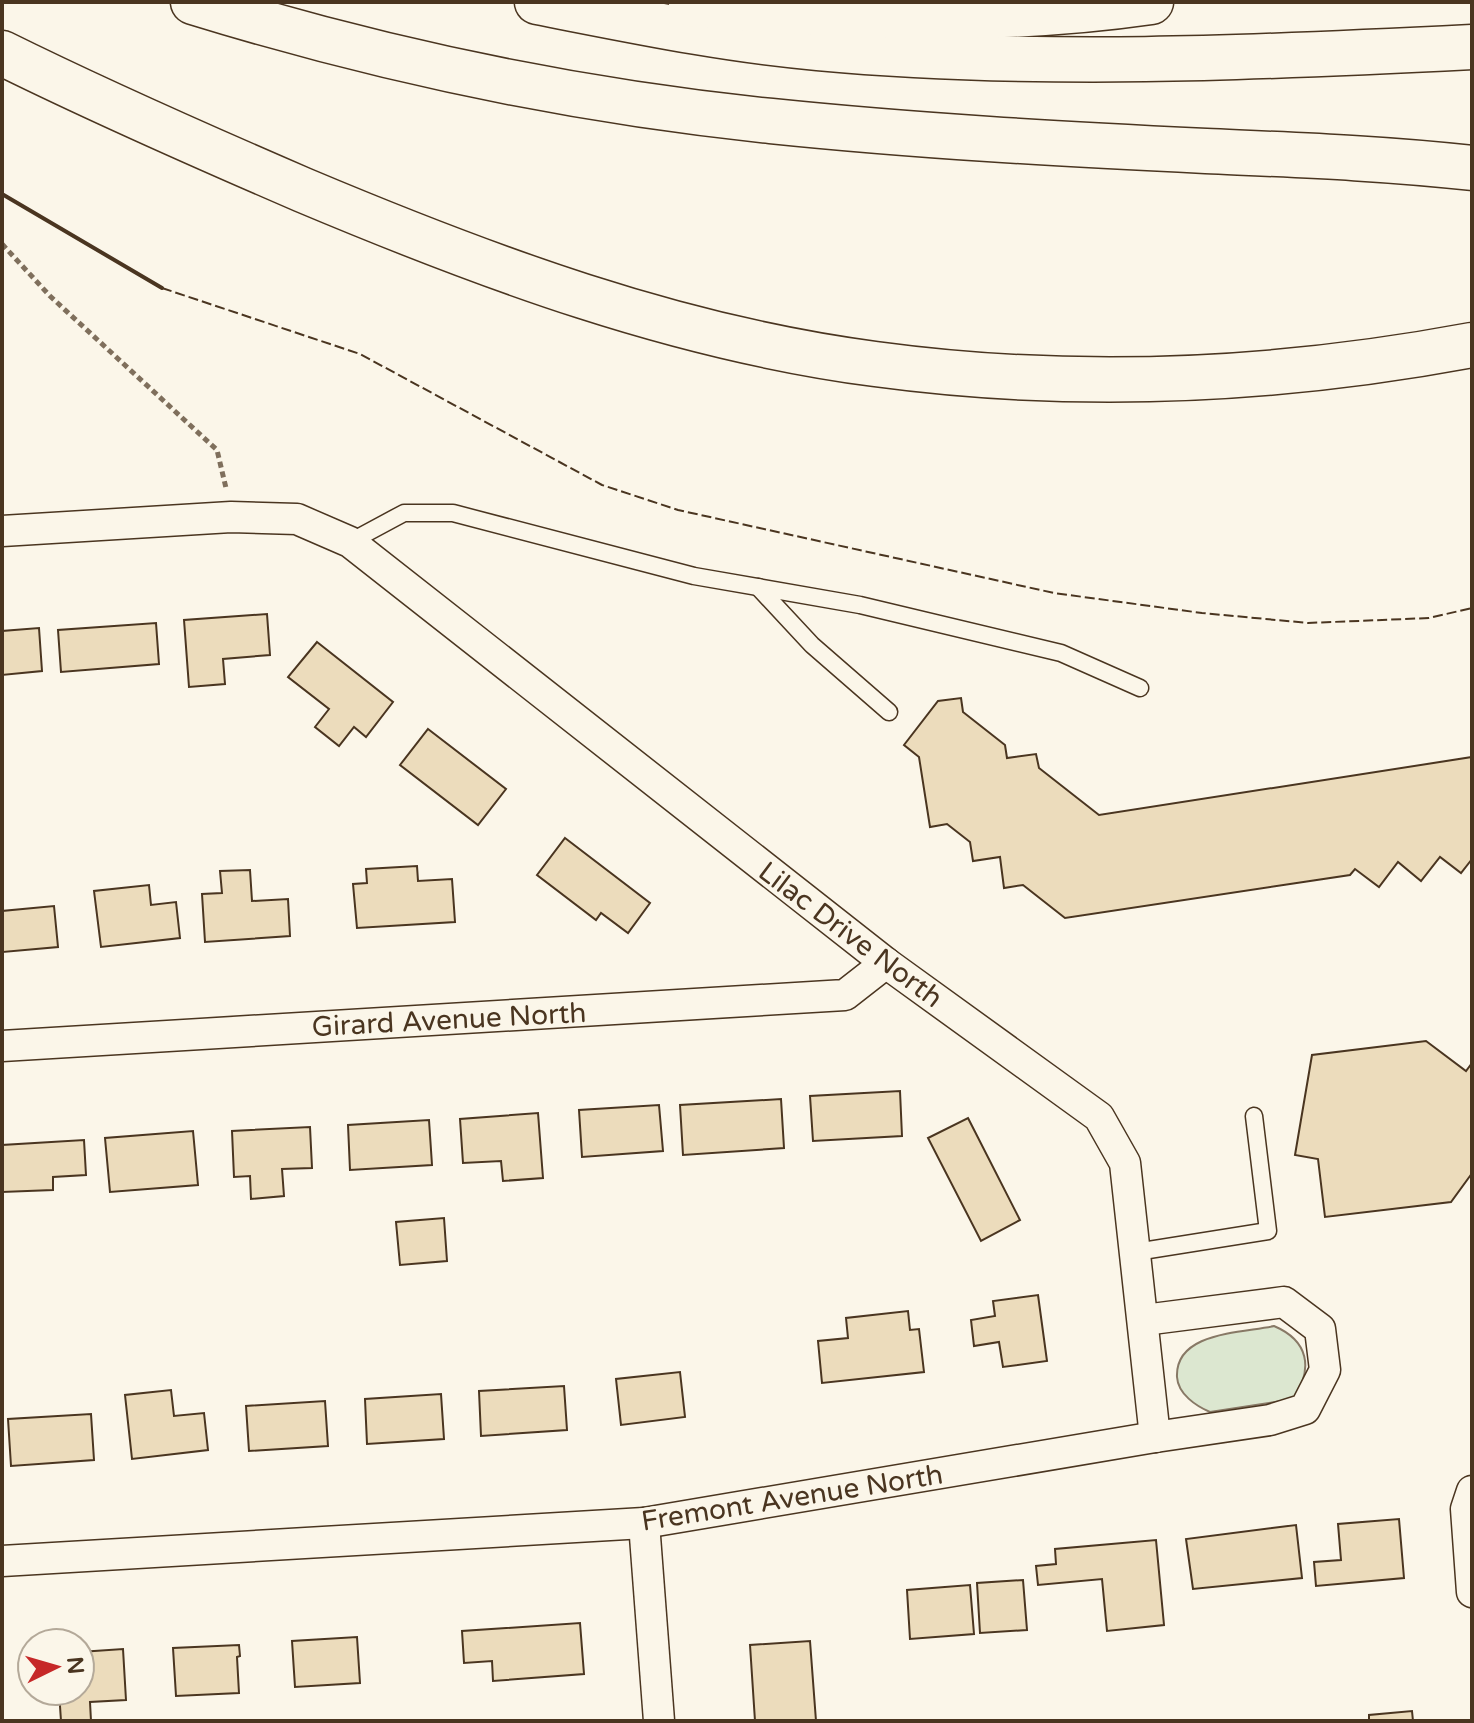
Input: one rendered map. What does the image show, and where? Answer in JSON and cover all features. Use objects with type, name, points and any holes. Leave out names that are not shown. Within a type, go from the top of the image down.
[{"type":"highway","points":[[193,2],[424,65],[563,92],[699,113],[1041,142],[1362,157],[1472,168]]},
{"type":"highway","points":[[537,2],[753,41],[978,58],[1177,60],[1472,47]]},
{"type":"highway","points":[[677,2],[837,14],[976,17],[1030,15],[1151,2]]},
{"type":"highway","points":[[2,53],[141,121],[445,248],[645,315],[815,355],[877,365],[1053,380],[1147,381],[1278,373],[1472,345]]},
{"type":"street","name":"Lilac Drive North","points":[[2,531],[231,517],[297,519],[350,542],[886,963],[1099,1117],[1125,1163],[1155,1437]]},
{"type":"street","name":"Girard Avenue North","points":[[2,1046],[845,995],[886,963]]},
{"type":"street","name":"Fremont Avenue North","points":[[2,1561],[644,1523],[1270,1420],[1305,1409],[1325,1370],[1320,1329],[1284,1302],[1144,1320]]},
{"type":"street","points":[[1472,1491],[1466,1509],[1472,1592]]},
{"type":"street","points":[[644,1523],[659,1721]]},
{"type":"lane","points":[[350,542],[404,513],[453,513],[694,576],[860,605],[1061,653],[1140,688]]},
{"type":"lane","points":[[758,587],[812,645],[889,712]]},
{"type":"lane","points":[[1136,1252],[1268,1231],[1254,1116]]},
{"type":"path","points":[[2,244],[50,296],[217,450],[231,517]]},
{"type":"green space","points":[[1274,1326],[1295,1339],[1304,1356],[1304,1377],[1294,1399],[1210,1412],[1184,1394],[1177,1377],[1179,1362],[1187,1351],[1212,1337]]},
{"type":"building","points":[[267,614],[270,655],[223,659],[225,684],[189,687],[184,620]]},
{"type":"building","points":[[156,623],[159,664],[61,672],[58,630]]},
{"type":"building","points":[[39,628],[42,671],[2,675],[2,631]]},
{"type":"building","points":[[317,642],[393,702],[366,737],[354,727],[339,746],[315,727],[329,709],[288,677]]},
{"type":"building","points":[[961,698],[963,712],[1005,745],[1007,758],[1036,754],[1039,768],[1099,815],[1472,757],[1472,859],[1461,873],[1440,857],[1421,881],[1398,862],[1379,887],[1355,869],[1350,875],[1065,918],[1023,885],[1004,888],[1000,857],[973,861],[970,842],[947,824],[930,827],[919,757],[904,745],[938,701]]},
{"type":"building","points":[[428,729],[506,789],[478,825],[400,765]]},
{"type":"building","points":[[565,838],[650,903],[628,933],[601,913],[596,920],[537,875]]},
{"type":"building","points":[[417,866],[418,881],[452,879],[455,922],[357,928],[353,884],[367,883],[366,869]]},
{"type":"building","points":[[250,870],[252,901],[288,899],[290,936],[205,942],[202,894],[222,893],[220,871]]},
{"type":"building","points":[[149,885],[151,905],[176,902],[180,938],[101,947],[94,891]]},
{"type":"building","points":[[54,906],[58,947],[3,952],[2,911]]},
{"type":"building","points":[[1426,1041],[1466,1071],[1472,1063],[1472,1178],[1470,1176],[1451,1202],[1325,1217],[1318,1159],[1295,1155],[1312,1055]]},
{"type":"building","points":[[900,1091],[902,1136],[813,1141],[810,1096]]},
{"type":"building","points":[[781,1099],[784,1148],[683,1155],[680,1105]]},
{"type":"building","points":[[659,1105],[663,1151],[582,1157],[579,1110]]},
{"type":"building","points":[[538,1113],[543,1178],[503,1181],[501,1161],[463,1163],[460,1119]]},
{"type":"building","points":[[968,1118],[1020,1220],[981,1241],[928,1138]]},
{"type":"building","points":[[429,1120],[432,1165],[350,1170],[348,1125]]},
{"type":"building","points":[[310,1127],[312,1168],[282,1169],[284,1196],[251,1199],[250,1176],[234,1177],[232,1131]]},
{"type":"building","points":[[193,1131],[198,1185],[110,1192],[105,1138]]},
{"type":"building","points":[[84,1140],[86,1175],[53,1177],[53,1190],[2,1192],[2,1145]]},
{"type":"building","points":[[444,1218],[447,1261],[400,1265],[396,1222]]},
{"type":"building","points":[[1038,1295],[1047,1361],[1003,1367],[999,1342],[974,1346],[971,1320],[995,1316],[993,1301]]},
{"type":"building","points":[[908,1311],[910,1330],[919,1329],[924,1372],[822,1383],[818,1341],[848,1338],[846,1318]]},
{"type":"building","points":[[680,1372],[685,1417],[621,1425],[616,1379]]},
{"type":"building","points":[[564,1386],[567,1430],[481,1436],[479,1391]]},
{"type":"building","points":[[171,1390],[174,1416],[204,1413],[208,1450],[132,1459],[125,1395]]},
{"type":"building","points":[[441,1394],[444,1439],[367,1444],[365,1399]]},
{"type":"building","points":[[325,1401],[328,1446],[249,1451],[246,1406]]},
{"type":"building","points":[[91,1414],[94,1460],[11,1466],[8,1419]]},
{"type":"building","points":[[1399,1519],[1404,1578],[1316,1586],[1314,1562],[1341,1560],[1338,1524]]},
{"type":"building","points":[[1296,1525],[1302,1578],[1193,1589],[1186,1539]]},
{"type":"building","points":[[1156,1540],[1164,1625],[1107,1631],[1102,1579],[1038,1585],[1036,1566],[1056,1564],[1055,1549]]},
{"type":"building","points":[[1023,1580],[1027,1630],[980,1633],[977,1583]]},
{"type":"building","points":[[970,1585],[974,1634],[910,1639],[907,1590]]},
{"type":"building","points":[[580,1623],[584,1674],[493,1681],[492,1661],[464,1663],[462,1631]]},
{"type":"building","points":[[357,1637],[360,1683],[295,1687],[292,1641]]},
{"type":"building","points":[[810,1641],[816,1721],[755,1721],[750,1645]]},
{"type":"building","points":[[239,1645],[239,1693],[176,1696],[173,1648]]},
{"type":"building","points":[[123,1649],[126,1700],[96,1702],[96,1651]]},
{"type":"building","points":[[60,1707],[90,1707],[91,1721],[61,1721]]},
{"type":"building","points":[[1412,1711],[1413,1721],[1369,1721],[1369,1715]]},
{"type":"fence","points":[[162,288],[360,354],[602,485],[678,510],[1054,593],[1202,613],[1308,623],[1429,618],[1472,608]]},
{"type":"wall","points":[[2,194],[162,288]]}]
